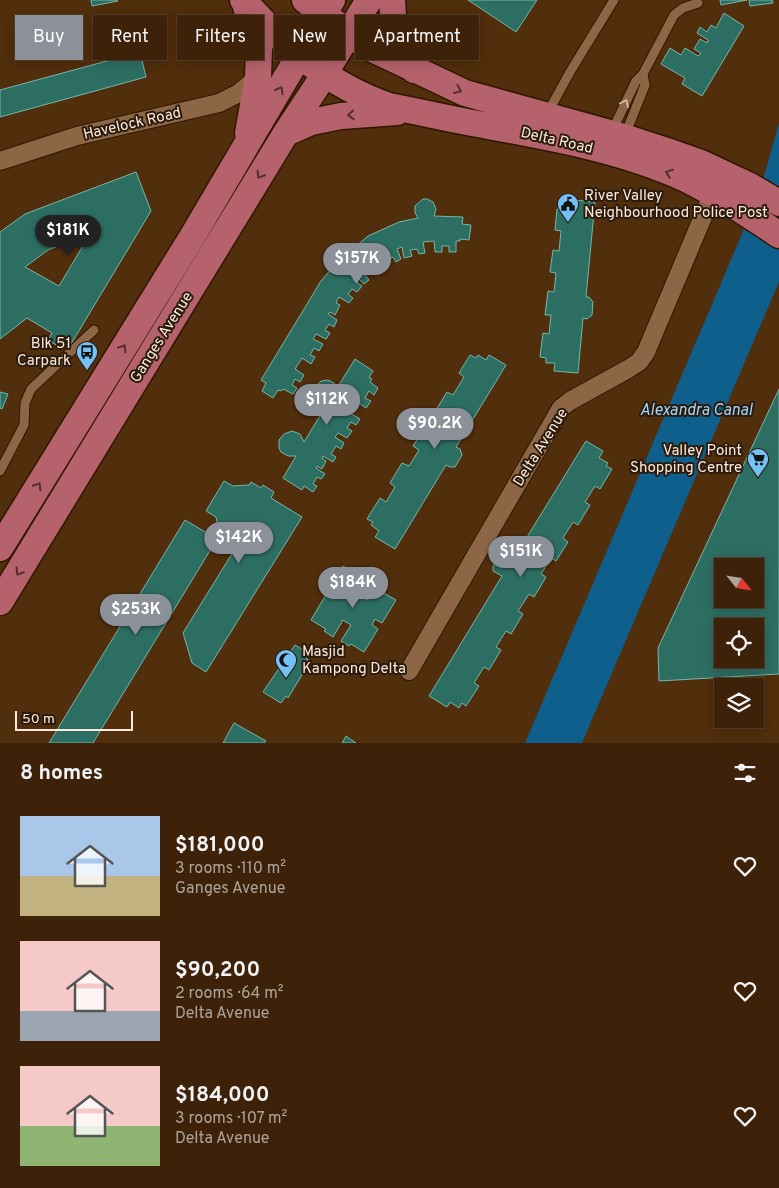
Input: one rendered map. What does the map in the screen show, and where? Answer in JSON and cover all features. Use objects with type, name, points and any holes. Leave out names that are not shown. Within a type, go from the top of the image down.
[{"type":"main road","name":"Ganges Avenue","points":[[0,602],[369,0]]},
{"type":"main road","points":[[392,0],[394,30],[400,47],[414,70]]},
{"type":"main road","name":"Delta Road","points":[[244,1],[274,31]]},
{"type":"main road","points":[[244,1],[259,49],[258,77],[246,147]]},
{"type":"main road","name":"Delta Road","points":[[320,5],[349,34],[366,46],[465,93],[618,135],[701,163],[779,235]]},
{"type":"main road","name":"Ganges Avenue","points":[[0,548],[246,147],[297,60]]},
{"type":"main road","name":"Delta Road","points":[[305,60],[341,85],[389,106],[544,136],[601,150],[642,162],[686,180],[736,195],[779,204]]},
{"type":"main road","points":[[286,134],[311,122],[341,116],[417,111]]},
{"type":"street","name":"Havelock Road","points":[[0,161],[77,136],[219,103],[239,93],[258,77]]},
{"type":"street","name":"Delta Avenue","points":[[409,671],[561,408],[639,362],[736,195]]},
{"type":"lane","points":[[546,115],[614,0]]},
{"type":"lane","points":[[618,135],[636,81],[643,74],[674,15],[682,8],[698,3]]},
{"type":"lane","points":[[618,135],[645,84],[643,74]]},
{"type":"lane","points":[[0,471],[24,424],[25,403],[31,389],[94,330]]},
{"type":"water","name":"Alexandra Canal","points":[[779,123],[779,282],[582,743],[525,743],[759,194]]},
{"type":"building","points":[[91,0],[117,0],[118,1],[92,6]]},
{"type":"building","points":[[468,0],[537,0],[516,32]]},
{"type":"building","points":[[720,0],[747,0],[721,5]]},
{"type":"building","points":[[749,0],[772,0],[773,3],[750,6]]},
{"type":"building","points":[[724,13],[744,26],[702,96],[682,84],[685,78],[661,64],[670,48],[681,55],[685,48],[698,56],[701,53],[694,49],[700,39],[707,43],[708,40],[697,33],[700,27],[707,32],[711,25],[716,28]]},
{"type":"building","points":[[111,60],[142,60],[146,77],[0,117],[0,90]]},
{"type":"building","points":[[136,172],[151,211],[71,344],[68,342],[63,349],[48,340],[52,333],[27,318],[0,339],[0,232],[25,214]],"holes":[[[90,234],[59,286],[25,267],[48,250]]]},
{"type":"building","points":[[423,199],[433,202],[436,209],[434,216],[463,217],[462,224],[471,225],[469,240],[460,239],[460,241],[456,241],[456,252],[449,252],[449,246],[442,246],[442,252],[435,252],[434,241],[423,242],[425,253],[419,254],[417,249],[410,250],[412,256],[404,258],[402,247],[397,249],[401,259],[396,262],[393,257],[386,260],[389,265],[383,269],[377,259],[373,262],[380,271],[374,275],[370,271],[365,275],[369,280],[364,284],[356,276],[353,280],[362,286],[357,292],[352,289],[348,294],[353,298],[349,303],[339,297],[336,303],[340,305],[335,315],[330,312],[328,314],[337,320],[334,327],[329,324],[325,330],[330,333],[326,339],[316,334],[313,339],[323,344],[319,351],[314,348],[310,355],[315,357],[311,364],[302,358],[295,369],[304,375],[300,382],[295,379],[292,385],[297,388],[293,394],[283,389],[281,391],[278,390],[273,398],[262,391],[266,383],[261,380],[321,281],[338,261],[368,236],[399,222],[418,218],[415,213],[415,206]]},
{"type":"building","points":[[574,200],[595,202],[586,297],[589,297],[593,302],[592,315],[587,319],[583,318],[578,373],[554,371],[555,363],[546,363],[546,358],[540,357],[543,333],[549,334],[551,315],[545,315],[548,291],[554,292],[556,273],[550,272],[553,250],[559,251],[561,231],[555,230],[557,209],[564,210],[565,206],[573,207]]},
{"type":"building","points":[[470,355],[476,358],[478,355],[486,360],[489,355],[506,365],[456,447],[460,449],[462,455],[455,467],[446,465],[395,549],[375,537],[379,531],[371,525],[373,522],[367,519],[380,498],[386,502],[395,487],[390,483],[402,463],[409,466],[419,450],[413,446],[425,427],[431,431],[442,413],[436,410],[447,392],[453,395],[464,377],[459,373]]},
{"type":"building","points":[[355,359],[373,371],[369,377],[372,379],[370,382],[378,388],[374,395],[369,391],[365,398],[371,401],[366,408],[357,402],[350,413],[360,419],[356,425],[351,422],[347,428],[352,431],[347,438],[338,433],[335,437],[344,443],[341,449],[336,446],[331,454],[336,457],[333,462],[323,456],[322,458],[326,461],[322,469],[317,466],[316,468],[325,474],[321,479],[317,477],[313,484],[317,486],[313,492],[304,486],[302,490],[283,478],[296,456],[288,456],[281,452],[279,440],[284,434],[292,431],[300,434],[304,442],[329,401],[323,401],[317,397],[316,390],[318,384],[321,381],[328,380],[334,383],[337,388]]},
{"type":"building","name":"Valley Point Shopping Centre","points":[[779,389],[779,674],[659,681],[658,648]]},
{"type":"building","points":[[0,392],[8,394],[2,409],[0,408]]},
{"type":"building","points":[[586,441],[603,451],[599,458],[608,463],[606,466],[612,469],[600,489],[595,486],[585,502],[590,505],[578,525],[573,522],[563,538],[568,542],[556,561],[551,558],[541,574],[546,577],[534,597],[529,594],[518,611],[523,614],[511,634],[506,631],[496,647],[501,650],[489,670],[484,667],[474,683],[479,686],[466,706],[462,703],[459,708],[450,702],[447,707],[429,696],[502,576],[493,571],[493,566],[500,555],[504,554],[513,560]]},
{"type":"building","points":[[224,481],[233,486],[249,485],[251,482],[261,488],[263,485],[274,492],[271,498],[302,517],[206,672],[192,663],[183,633],[238,544],[219,532],[216,517],[206,511]]},
{"type":"building","points":[[185,520],[217,539],[93,743],[49,743]]},
{"type":"building","points":[[343,566],[358,575],[361,571],[369,577],[358,595],[367,600],[378,582],[386,587],[382,592],[396,600],[382,623],[375,619],[372,625],[378,629],[364,652],[351,644],[349,646],[341,641],[351,625],[343,620],[333,637],[324,631],[326,629],[311,620]]},
{"type":"building","name":"Masjid Kampong Delta","points":[[295,645],[310,654],[306,659],[308,659],[306,663],[308,665],[288,698],[286,696],[281,703],[263,692]]},
{"type":"building","points":[[234,723],[266,741],[264,743],[223,743]]},
{"type":"building","points":[[346,736],[356,743],[342,743]]},
{"type":"place","name":"River Valley Neighbourhood Police Post","points":[[568,223]]},
{"type":"place","name":"Blk 51 Carpark","points":[[87,371]]},
{"type":"place","name":"Valley Point Shopping Centre","points":[[758,478]]},
{"type":"place","name":"Masjid Kampong Delta","points":[[286,679]]}]
